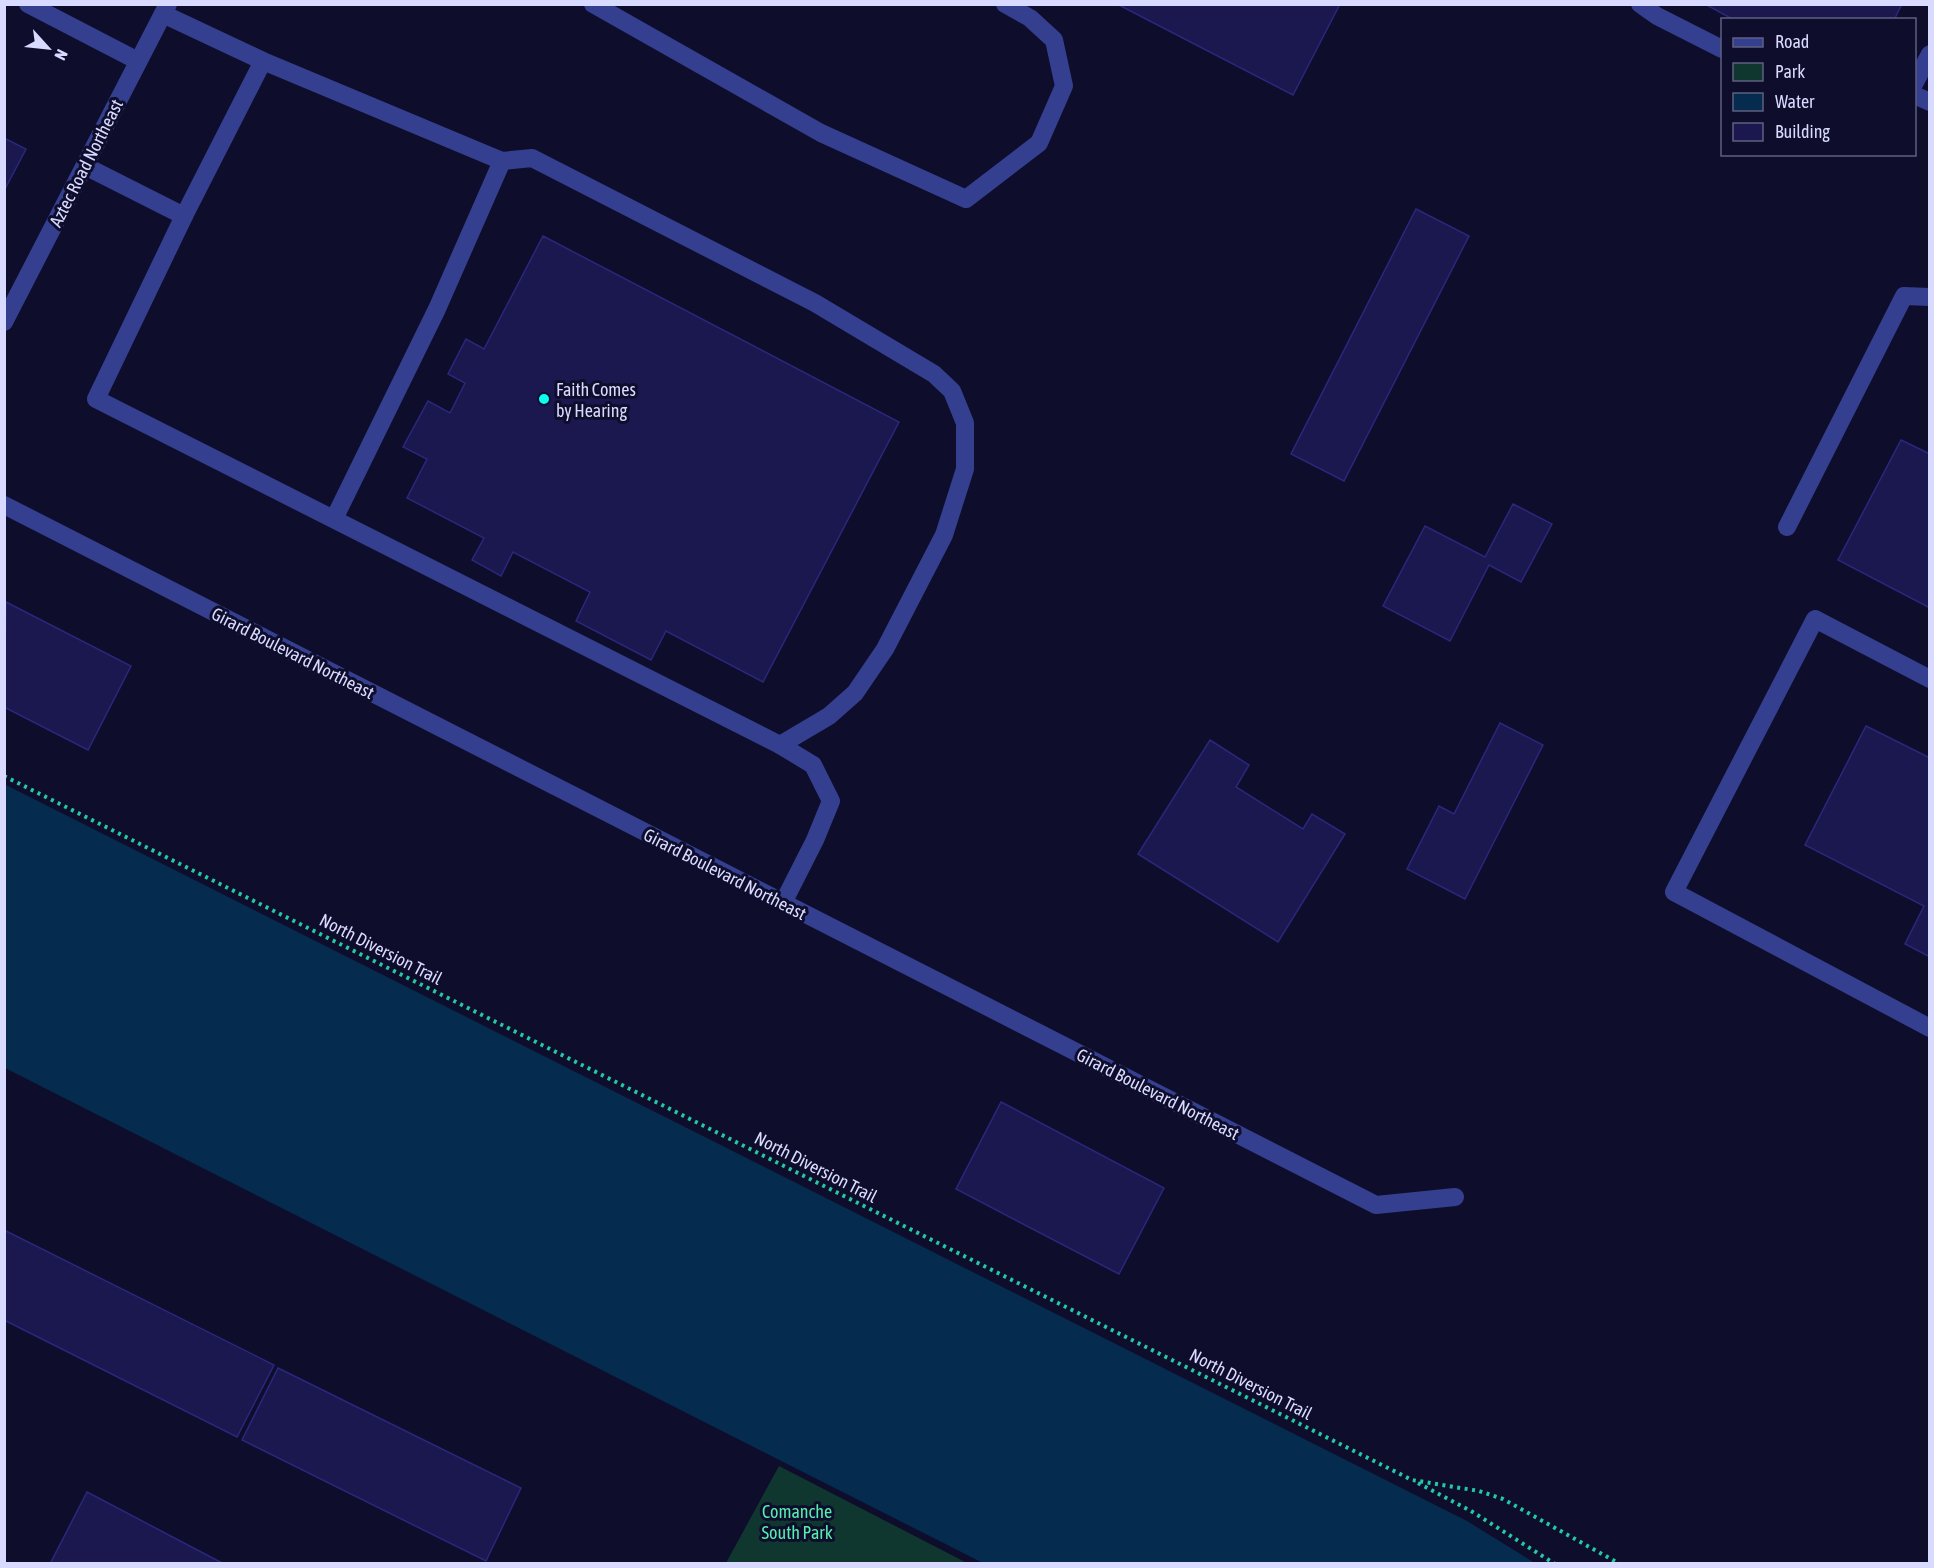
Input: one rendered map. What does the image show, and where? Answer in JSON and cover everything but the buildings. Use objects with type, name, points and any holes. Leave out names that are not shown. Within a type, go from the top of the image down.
[{"type":"street","points":[[28,4],[138,61]]},
{"type":"street","points":[[593,4],[821,133],[966,199],[1039,143],[1064,86],[1054,40],[1030,18],[1005,4]]},
{"type":"street","points":[[1640,4],[1657,16],[1721,48]]},
{"type":"street","points":[[166,9],[263,61],[502,161],[532,158],[815,303],[934,374],[952,391],[965,423],[964,469],[944,534],[885,649],[855,693],[829,716],[780,745]]},
{"type":"street","name":"Aztec Road Northeast","points":[[4,322],[166,9]]},
{"type":"street","points":[[1916,80],[1929,54]]},
{"type":"street","points":[[263,61],[184,216],[96,399],[780,745],[813,765],[831,801],[815,840],[783,903]]},
{"type":"street","points":[[334,519],[437,309],[502,161]]},
{"type":"street","points":[[85,166],[184,216]]},
{"type":"street","points":[[1787,528],[1904,296],[1929,297]]},
{"type":"street","name":"Girard Boulevard Northeast","points":[[4,505],[1376,1205],[1455,1197]]},
{"type":"street","points":[[1929,679],[1815,619],[1674,892],[1929,1028]]},
{"type":"path","name":"North Diversion Trail","points":[[4,776],[1412,1480],[1479,1491],[1503,1499],[1620,1563]]},
{"type":"path","points":[[1412,1480],[1472,1511],[1555,1563]]},
{"type":"green space","name":"Comanche South Park","points":[[779,1466],[967,1563],[726,1563]]},
{"type":"water","points":[[4,784],[1467,1521],[1535,1563],[983,1563],[5,1068]]},
{"type":"place","name":"Faith Comes by Hearing","points":[[544,399]]}]
